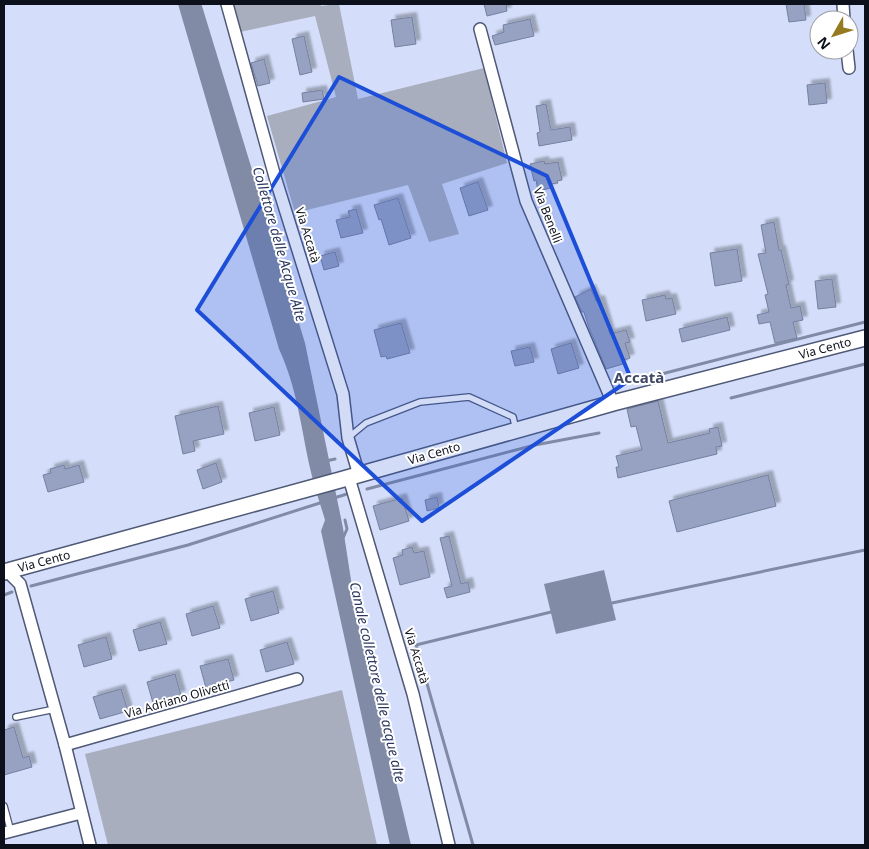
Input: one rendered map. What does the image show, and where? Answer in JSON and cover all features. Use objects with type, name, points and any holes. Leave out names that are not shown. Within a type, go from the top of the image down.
[{"type":"main road","name":"Via Cento","points":[[5,572],[306,490],[613,403],[865,338]]},
{"type":"street","name":"Via Accatà","points":[[227,4],[275,177],[343,394],[348,438],[349,478],[413,694],[449,845]]},
{"type":"street","name":"Via Benelli","points":[[480,29],[526,201],[613,403]]},
{"type":"street","points":[[849,60],[849,68]]},
{"type":"street","points":[[5,572],[20,584],[65,745],[90,845]]},
{"type":"street","name":"Via Adriano Olivetti","points":[[65,745],[298,679]]},
{"type":"street","points":[[7,833],[81,812]]},
{"type":"lane","points":[[348,438],[366,423],[420,402],[470,397],[513,418],[516,430]]},
{"type":"lane","points":[[16,717],[55,708]]},
{"type":"lane","points":[[4,806],[7,833]]},
{"type":"highlighted area","points":[[339,77],[547,176],[631,379],[422,521],[197,310]]},
{"type":"shaded area","points":[[232,4],[320,4],[321,6],[339,4],[358,99],[484,68],[507,163],[442,184],[459,234],[429,242],[408,185],[295,213],[267,116],[336,97],[315,16],[240,32]]},
{"type":"shaded area","points":[[342,690],[377,845],[108,845],[85,754]]},
{"type":"water","points":[[178,4],[201,4],[202,6],[305,343],[343,528],[357,619],[411,845],[390,845],[321,531],[325,520],[312,475],[298,408]]},
{"type":"water","points":[[604,570],[616,620],[556,634],[544,584]]},
{"type":"building","points":[[484,4],[506,4],[507,11],[487,16]]},
{"type":"building","points":[[786,4],[804,4],[806,20],[789,22]]},
{"type":"building","points":[[412,17],[416,44],[395,47],[391,20]]},
{"type":"building","points":[[530,19],[534,36],[495,45],[492,36],[504,32],[503,25]]},
{"type":"building","points":[[304,36],[312,72],[300,75],[292,39]]},
{"type":"building","points":[[264,59],[270,83],[258,86],[251,63]]},
{"type":"building","points":[[825,83],[827,103],[809,105],[807,85]]},
{"type":"building","points":[[322,90],[324,99],[303,102],[302,93]]},
{"type":"building","points":[[546,104],[551,130],[570,127],[572,140],[539,146],[537,133],[540,132],[536,106]]},
{"type":"building","points":[[544,161],[545,164],[558,162],[562,180],[557,181],[558,183],[550,184],[551,188],[538,191],[530,164]]},
{"type":"building","points":[[478,182],[488,210],[469,216],[460,188]]},
{"type":"building","points":[[398,198],[411,238],[389,245],[381,219],[379,220],[374,205]]},
{"type":"building","points":[[356,209],[363,233],[341,238],[336,220],[350,217],[348,211]]},
{"type":"building","points":[[774,222],[779,250],[781,250],[789,284],[786,285],[791,308],[800,306],[803,320],[793,322],[797,338],[775,343],[770,322],[759,324],[757,315],[769,312],[765,295],[768,294],[758,254],[766,253],[761,225]]},
{"type":"building","points":[[737,249],[742,281],[715,286],[710,253]]},
{"type":"building","points":[[335,252],[339,266],[324,270],[320,256]]},
{"type":"building","points":[[832,279],[836,307],[818,309],[815,281]]},
{"type":"building","points":[[591,289],[596,301],[600,300],[610,334],[626,330],[630,342],[625,343],[630,358],[622,361],[623,364],[606,369],[584,312],[582,312],[575,297]]},
{"type":"building","points":[[665,295],[666,299],[672,298],[676,314],[646,321],[642,300]]},
{"type":"building","points":[[727,317],[730,330],[682,342],[679,329]]},
{"type":"building","points":[[401,323],[410,353],[387,359],[386,356],[381,357],[374,330]]},
{"type":"building","points":[[571,343],[579,368],[558,374],[551,349]]},
{"type":"building","points":[[530,347],[534,362],[515,366],[511,351]]},
{"type":"building","points":[[658,401],[668,443],[710,433],[709,429],[718,427],[722,446],[716,447],[717,454],[618,478],[616,467],[619,467],[616,456],[642,450],[636,426],[631,427],[627,409]]},
{"type":"building","points":[[218,406],[224,434],[193,441],[195,451],[183,454],[175,416]]},
{"type":"building","points":[[274,407],[280,435],[255,441],[249,413]]},
{"type":"building","points":[[216,463],[222,482],[203,489],[197,470]]},
{"type":"building","points":[[64,465],[65,469],[79,465],[84,482],[48,492],[43,475],[51,473],[50,469]]},
{"type":"building","points":[[768,475],[776,506],[677,532],[669,501]]},
{"type":"building","points":[[437,497],[439,508],[427,511],[425,500]]},
{"type":"building","points":[[402,498],[409,521],[380,530],[373,506]]},
{"type":"building","points":[[449,536],[461,584],[468,582],[470,592],[447,598],[444,588],[452,586],[440,538]]},
{"type":"building","points":[[412,547],[414,553],[424,551],[430,577],[400,585],[393,558],[403,555],[402,550]]},
{"type":"building","points":[[273,591],[279,613],[251,621],[245,599]]},
{"type":"building","points":[[213,606],[220,628],[192,636],[186,614]]},
{"type":"building","points":[[160,622],[167,644],[139,651],[133,630]]},
{"type":"building","points":[[106,637],[112,659],[84,667],[78,645]]},
{"type":"building","points":[[287,642],[294,664],[266,672],[260,650]]},
{"type":"building","points":[[228,659],[234,680],[206,688],[200,666]]},
{"type":"building","points":[[175,674],[181,695],[153,703],[147,682]]},
{"type":"building","points":[[121,689],[128,711],[100,719],[93,697]]},
{"type":"building","points":[[14,727],[23,758],[29,756],[32,767],[4,775],[4,730]]},
{"type":"waterway","points":[[638,380],[865,322]]},
{"type":"waterway","points":[[731,398],[865,364]]},
{"type":"waterway","points":[[367,489],[535,445],[599,433]]},
{"type":"waterway","points":[[326,461],[335,459]]},
{"type":"waterway","points":[[334,498],[347,494]]},
{"type":"waterway","points":[[31,586],[188,545],[323,502]]},
{"type":"waterway","points":[[343,538],[347,529],[345,520]]},
{"type":"waterway","points":[[612,603],[865,550]]},
{"type":"waterway","points":[[4,595],[12,592]]},
{"type":"waterway","points":[[473,845],[416,645],[551,612]]},
{"type":"district","name":"Accatà","points":[[639,377]]},
{"type":"water label","name":"Collettore delle Acque Alte","points":[[280,244]]},
{"type":"water label","name":"Canale collettore delle acque alte","points":[[378,682]]}]
